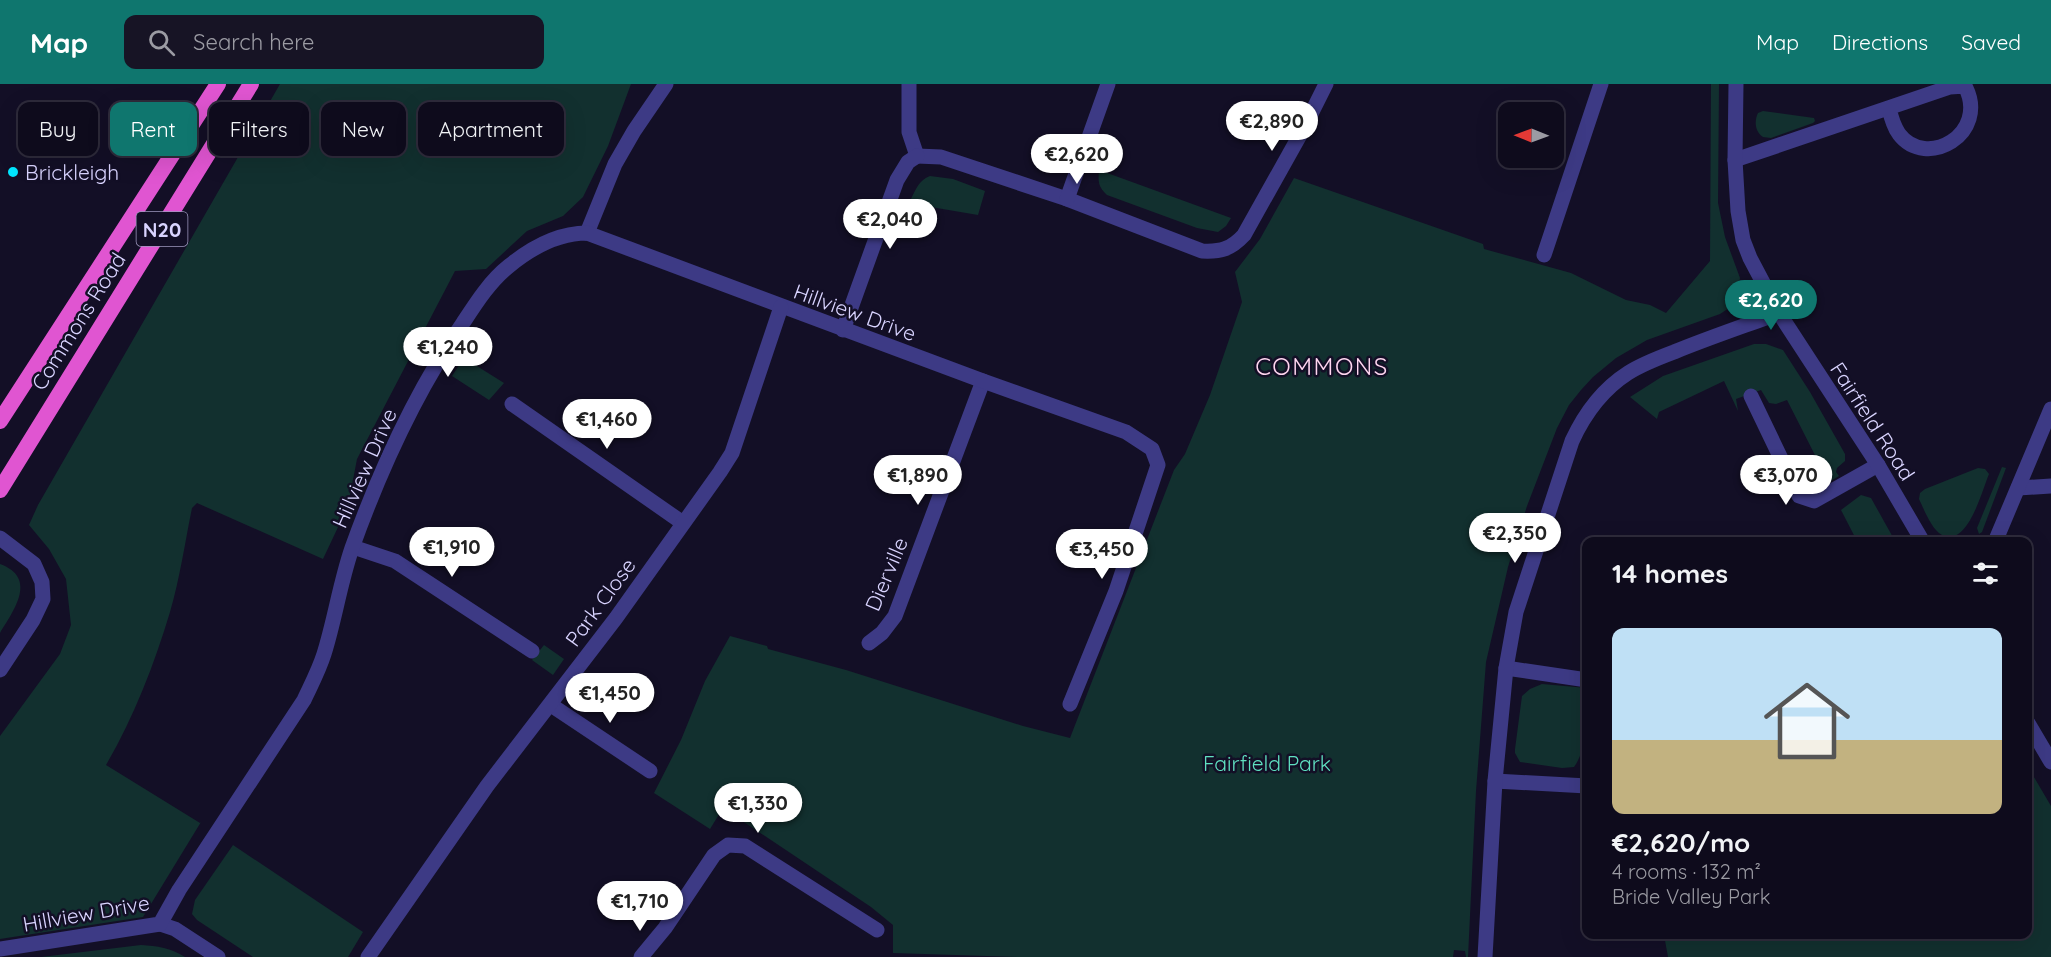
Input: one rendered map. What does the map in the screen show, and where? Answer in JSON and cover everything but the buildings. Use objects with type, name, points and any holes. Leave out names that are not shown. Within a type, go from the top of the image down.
[{"type":"highway","name":"Commons Road","points":[[0,422],[218,84]]},
{"type":"highway","name":"Commons Road","points":[[0,490],[251,84]]},
{"type":"street","points":[[587,233],[615,164],[666,84]]},
{"type":"street","points":[[909,84],[909,132],[917,156]]},
{"type":"street","points":[[1067,199],[1107,84]]},
{"type":"street","points":[[843,330],[897,180],[908,162],[917,156],[941,157],[1067,199],[1202,251],[1221,251],[1234,246],[1244,235],[1326,84]]},
{"type":"street","points":[[1544,255],[1601,84]]},
{"type":"street","name":"Fairfield Road","points":[[1736,84],[1735,160],[1738,211],[1743,240],[1750,258],[1779,313],[1878,465],[1920,537]]},
{"type":"street","points":[[1735,160],[1950,87],[1965,86],[1970,96],[1971,117],[1960,135],[1946,144],[1933,148],[1918,148],[1900,135],[1889,108]]},
{"type":"street","name":"Hillview Drive","points":[[0,949],[160,924],[179,891],[304,700],[325,651],[343,577],[378,483],[402,429],[449,343],[484,292],[507,267],[531,250],[554,238],[574,233],[587,233],[843,330],[1126,432],[1152,448],[1158,465],[1116,591],[1070,704]]},
{"type":"street","name":"Park Close","points":[[368,957],[487,786],[551,705],[732,453],[781,307]]},
{"type":"street","points":[[1485,957],[1495,780],[1506,668],[1516,612],[1572,441],[1582,421],[1606,392],[1626,374],[1646,363],[1703,340],[1779,313]]},
{"type":"street","name":"Dierville","points":[[869,643],[882,633],[894,616],[982,381]]},
{"type":"street","points":[[1751,396],[1799,496],[1814,501],[1878,465]]},
{"type":"street","points":[[512,404],[683,524]]},
{"type":"street","points":[[1997,537],[2051,409]]},
{"type":"street","points":[[2018,488],[2051,486]]},
{"type":"street","points":[[0,538],[34,564],[42,582],[42,599],[33,620],[0,670]]},
{"type":"street","points":[[353,547],[395,561],[532,651]]},
{"type":"street","points":[[1506,668],[1582,679]]},
{"type":"street","points":[[551,705],[650,771]]},
{"type":"street","points":[[2032,730],[2051,762]]},
{"type":"street","points":[[1495,780],[1582,786]]},
{"type":"street","points":[[641,957],[665,928],[714,855],[728,845],[746,846],[877,930]]},
{"type":"street","points":[[160,924],[175,929],[218,957]]},
{"type":"green space","points":[[280,84],[631,84],[608,146],[583,197],[563,216],[527,231],[486,269],[455,271],[357,459],[348,506],[323,559],[197,503],[192,508],[177,586],[164,632],[134,709],[106,765],[201,822],[143,917],[0,939],[0,736],[60,654],[71,625],[66,579],[49,549],[29,525],[38,505],[239,156],[309,156],[309,102],[270,102]]},
{"type":"green space","name":"Fairfield Park","points":[[1711,84],[1719,84],[1718,203],[1725,237],[1740,278],[1736,298],[1729,308],[1720,314],[1647,340],[1616,358],[1581,390],[1569,405],[1557,428],[1527,506],[1508,567],[1486,662],[1476,791],[1468,957],[1465,951],[1454,950],[1453,957],[1017,957],[893,953],[893,925],[871,907],[723,808],[710,829],[654,793],[681,740],[705,681],[730,636],[1023,726],[1070,738],[1174,470],[1185,454],[1210,395],[1242,302],[1235,272],[1260,239],[1294,178],[1483,244],[1484,249],[1571,273],[1626,300],[1650,305],[1666,313],[1710,261]]},
{"type":"green space","points":[[1763,111],[1814,118],[1815,121],[1771,138],[1763,137],[1758,132],[1756,123],[1758,113]]},
{"type":"green space","points":[[1099,170],[1231,218],[1218,232],[1197,228],[1107,195],[1099,184]]},
{"type":"green space","points":[[930,176],[953,179],[985,191],[978,215],[931,207],[911,199],[920,182]]},
{"type":"green space","points":[[1754,344],[1766,344],[1783,350],[1845,454],[1845,461],[1837,468],[1836,472],[1839,476],[1819,488],[1803,486],[1803,476],[1820,465],[1787,400],[1776,404],[1769,403],[1761,390],[1736,399],[1738,411],[1724,381],[1659,412],[1657,419],[1630,397],[1663,376]]},
{"type":"green space","points":[[464,358],[504,383],[489,400],[452,376]]},
{"type":"green space","points":[[2002,467],[2006,468],[1982,532],[1979,534],[1977,528]]},
{"type":"green space","points":[[1978,468],[1985,469],[1989,474],[1973,515],[1959,533],[1951,537],[1942,535],[1928,518],[1919,499],[1920,493]]},
{"type":"green space","points":[[1861,495],[1871,498],[1893,537],[1855,537],[1841,510]]},
{"type":"green space","points":[[0,564],[18,577],[20,595],[0,633]]},
{"type":"green space","points":[[544,645],[564,659],[553,675],[532,660]]},
{"type":"green space","points":[[1542,684],[1582,688],[1582,750],[1574,767],[1562,768],[1520,762],[1515,749],[1522,696],[1530,689]]},
{"type":"green space","points":[[2032,774],[2051,806],[2051,957],[1668,957],[1665,939],[2032,939]]},
{"type":"green space","points":[[233,845],[363,932],[348,957],[253,957],[197,920],[192,914],[195,900]]},
{"type":"green space","points":[[141,945],[164,948],[185,957],[41,957]]},
{"type":"place","name":"Brickleigh","points":[[13,172]]},
{"type":"district","name":"COMMONS","points":[[1322,366]]}]
